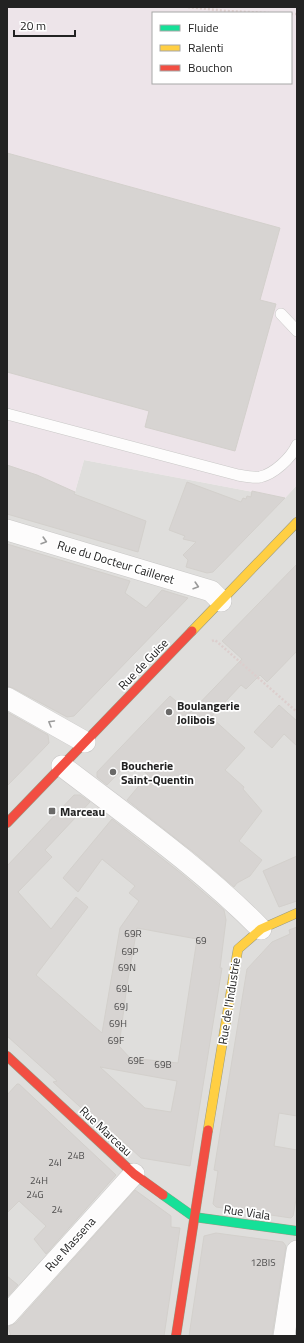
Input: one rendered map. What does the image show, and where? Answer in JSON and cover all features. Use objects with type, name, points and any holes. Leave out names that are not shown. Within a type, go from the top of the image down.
[{"type":"street","name":"Rue de Guise","points":[[7,823],[297,522]]},
{"type":"street","name":"Rue du Docteur Cailleret","points":[[7,530],[212,591],[221,601]]},
{"type":"street","points":[[7,698],[85,742]]},
{"type":"street","points":[[62,766],[182,859],[240,908],[261,929]]},
{"type":"street","name":"Rue de l'Industrie","points":[[176,1336],[238,949],[261,929],[297,913]]},
{"type":"street","name":"Rue Marceau","points":[[9,1063],[134,1174],[194,1217]]},
{"type":"street","name":"Rue Massena","points":[[7,1314],[134,1174]]},
{"type":"street","name":"Rue Viala","points":[[194,1217],[297,1231]]},
{"type":"street","points":[[284,1336],[297,1251]]},
{"type":"lane","points":[[281,314],[297,331]]},
{"type":"lane","points":[[7,414],[238,476],[260,477],[276,469],[294,453],[297,445]]},
{"type":"path","points":[[188,7],[248,12]]},
{"type":"path","points":[[188,635],[202,643],[215,640],[297,712]]},
{"type":"shaded area","points":[[7,7],[297,7],[297,485],[285,498],[84,460],[75,492],[7,465]]},
{"type":"shaded area","points":[[84,460],[285,498],[297,485],[297,1336],[7,1336],[7,465],[75,492]]},
{"type":"building","points":[[7,153],[280,228],[260,300],[276,304],[235,451],[145,427],[149,411],[7,372]]},
{"type":"building","points":[[7,465],[37,475],[75,492],[74,494],[146,521],[138,552],[7,514]]},
{"type":"building","points":[[187,482],[241,502],[243,498],[246,499],[247,496],[251,497],[252,491],[285,498],[213,572],[207,573],[186,567],[188,560],[183,555],[196,542],[183,539],[185,536],[169,530]]},
{"type":"building","points":[[7,544],[130,581],[125,593],[146,608],[162,590],[188,598],[74,716],[67,717],[7,686]]},
{"type":"building","points":[[297,564],[297,651],[267,682],[260,675],[246,689],[241,685],[211,717],[245,748],[225,770],[244,787],[243,789],[262,811],[239,841],[262,860],[250,876],[237,883],[234,887],[197,855],[127,800],[148,775],[131,760],[107,785],[97,777],[97,772],[170,696],[190,713],[242,659],[222,641]]},
{"type":"building","points":[[279,705],[297,721],[297,746],[284,734],[272,748],[254,732]]},
{"type":"building","points":[[7,712],[48,735],[49,743],[7,786]]},
{"type":"building","points":[[74,795],[80,795],[90,802],[45,850],[52,857],[18,892],[51,929],[76,897],[88,907],[36,975],[102,1033],[120,928],[139,901],[129,893],[135,886],[102,859],[78,892],[63,878],[112,819],[182,874],[224,910],[226,920],[220,968],[222,968],[190,1166],[141,1158],[116,1135],[116,1140],[53,1082],[57,1081],[7,1036],[7,866]],"holes":[[[137,928],[197,939],[178,1063],[130,1058],[119,1046],[127,985]],[[100,1067],[177,1081],[171,1112],[145,1108]]]},
{"type":"building","points":[[297,856],[297,901],[279,907],[263,871]]},
{"type":"building","points":[[297,927],[297,1116],[279,1113],[274,1146],[297,1150],[297,1194],[293,1216],[291,1218],[216,1207],[213,1204],[218,1171],[214,1170],[247,969],[272,942],[290,934],[289,930]]},
{"type":"building","points":[[17,1084],[19,1084],[116,1175],[46,1254],[34,1239],[46,1226],[19,1201],[7,1213],[7,1095]]},
{"type":"building","points":[[135,1190],[171,1216],[171,1227],[180,1228],[164,1336],[11,1336],[8,1327],[16,1323]]},
{"type":"building","points":[[216,1233],[283,1242],[286,1246],[272,1336],[189,1336],[204,1236]]},
{"type":"building","points":[[7,1276],[18,1285],[7,1297]]},
{"type":"traffic: fast","points":[[163,1195],[194,1217],[297,1231]]},
{"type":"traffic: slow","points":[[192,631],[297,522]]},
{"type":"traffic: slow","points":[[208,1130],[238,949],[261,929],[297,913]]},
{"type":"traffic: jam","points":[[7,823],[192,631]]},
{"type":"traffic: jam","points":[[7,1056],[134,1174],[163,1195]]},
{"type":"traffic: jam","points":[[176,1336],[208,1130]]},
{"type":"place","name":"Boulangerie Jolibois","points":[[169,712]]},
{"type":"place","name":"Boucherie Saint-Quentin","points":[[113,772]]},
{"type":"place","name":"Marceau","points":[[52,811]]}]
